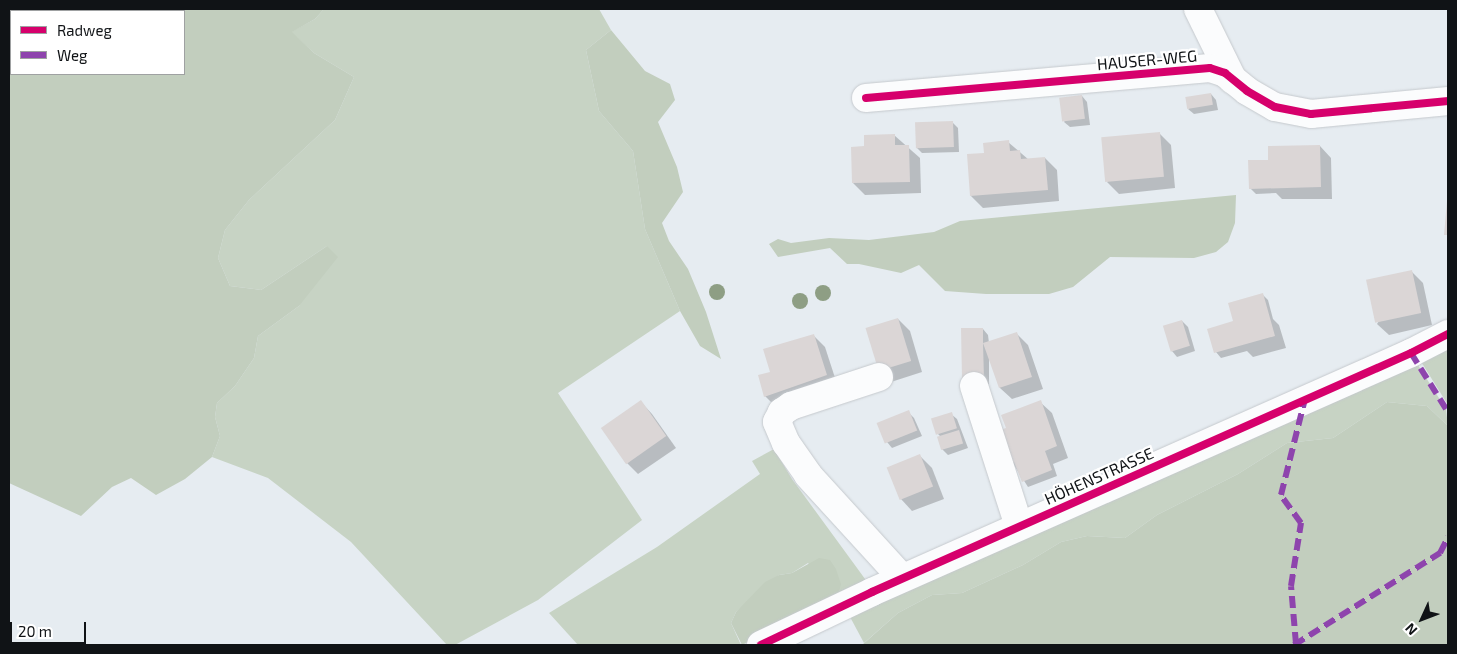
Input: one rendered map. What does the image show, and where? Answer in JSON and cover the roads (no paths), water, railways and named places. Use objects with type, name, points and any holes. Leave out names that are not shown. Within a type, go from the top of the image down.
[{"type":"street","name":"HAUSER-WEG","points":[[1198,9],[1233,80]]},
{"type":"street","name":"HAUSER-WEG","points":[[866,98],[1210,68],[1224,73],[1260,99],[1275,107],[1311,114],[1448,101]]},
{"type":"street","name":"HÖHENSTRASSE","points":[[761,645],[902,578],[1411,353],[1448,334]]},
{"type":"street","points":[[879,377],[790,406],[782,412],[777,422],[786,443],[808,475],[902,578]]},
{"type":"street","points":[[974,386],[1019,526]]}]
